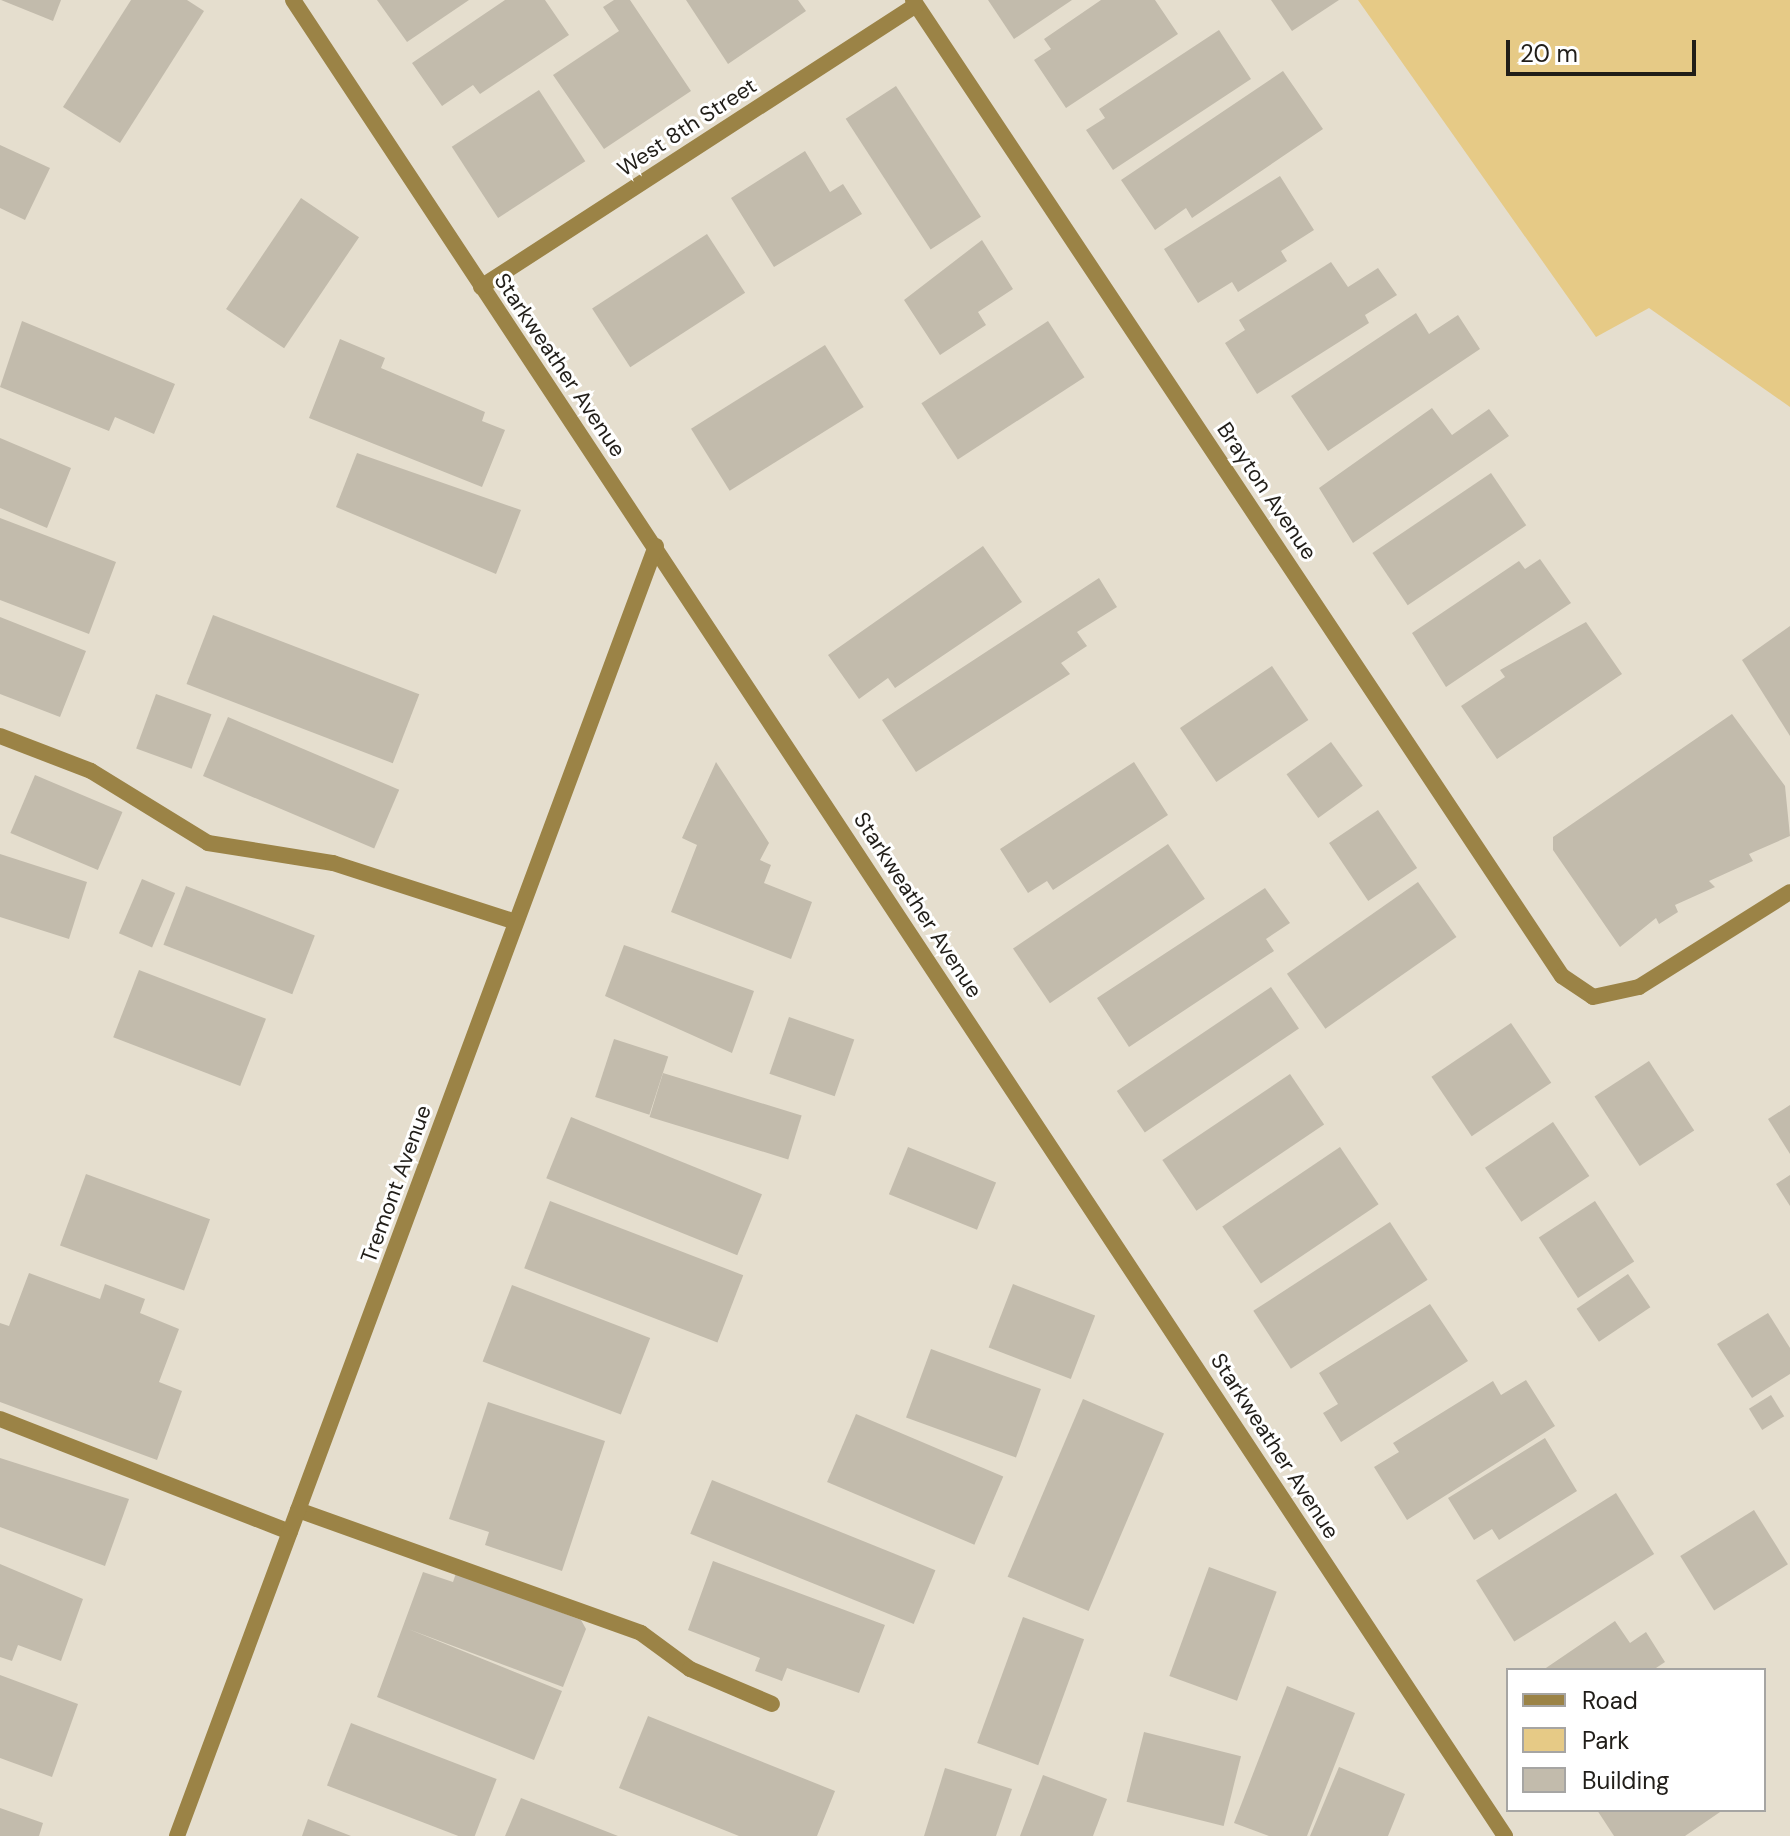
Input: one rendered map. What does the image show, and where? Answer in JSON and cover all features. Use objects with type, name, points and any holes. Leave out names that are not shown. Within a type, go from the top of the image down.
[{"type":"street","name":"Starkweather Avenue","points":[[293,0],[1505,1836]]},
{"type":"street","name":"West 8th Street","points":[[481,287],[914,2]]},
{"type":"street","name":"Brayton Avenue","points":[[914,2],[1562,976],[1593,997],[1639,987],[1790,892]]},
{"type":"street","name":"Tremont Avenue","points":[[177,1836],[656,546]]},
{"type":"street","points":[[0,736],[91,771],[208,843],[333,863],[516,922]]},
{"type":"street","points":[[0,1419],[290,1532]]},
{"type":"street","points":[[298,1510],[641,1633],[690,1669],[772,1704]]},
{"type":"green space","points":[[1358,0],[1790,0],[1790,407],[1649,308],[1596,337]]},
{"type":"building","points":[[1,0],[61,0],[53,21]]},
{"type":"building","points":[[131,0],[187,0],[204,11],[120,143],[63,107]]},
{"type":"building","points":[[377,0],[469,0],[407,42]]},
{"type":"building","points":[[505,0],[545,0],[569,35],[480,94],[473,85],[442,106],[412,63]]},
{"type":"building","points":[[614,0],[630,0],[691,91],[604,149],[553,75],[619,31],[603,7]]},
{"type":"building","points":[[686,0],[798,0],[806,11],[728,64]]},
{"type":"building","points":[[988,0],[1072,0],[1014,39]]},
{"type":"building","points":[[1101,0],[1155,0],[1178,34],[1066,108],[1034,60],[1051,49],[1044,39]]},
{"type":"building","points":[[1271,0],[1339,0],[1292,31]]},
{"type":"building","points":[[1219,30],[1251,79],[1113,170],[1086,130],[1105,118],[1099,109]]},
{"type":"building","points":[[1283,71],[1323,129],[1192,218],[1186,208],[1155,230],[1121,180]]},
{"type":"building","points":[[896,86],[981,217],[931,250],[846,119]]},
{"type":"building","points":[[539,90],[585,161],[498,218],[452,147]]},
{"type":"building","points":[[0,145],[50,168],[25,220],[0,208]]},
{"type":"building","points":[[805,151],[830,192],[843,184],[862,214],[774,267],[731,198]]},
{"type":"building","points":[[1280,176],[1314,230],[1281,251],[1287,261],[1238,292],[1232,282],[1198,303],[1164,249]]},
{"type":"building","points":[[301,198],[359,237],[284,348],[226,309]]},
{"type":"building","points":[[707,234],[745,293],[630,367],[592,309]]},
{"type":"building","points":[[982,240],[1013,289],[978,312],[986,325],[940,355],[904,300]]},
{"type":"building","points":[[1331,262],[1348,287],[1378,268],[1397,295],[1365,315],[1369,323],[1257,394],[1225,343],[1245,330],[1239,320]]},
{"type":"building","points":[[1416,313],[1429,334],[1458,315],[1480,349],[1328,451],[1291,396]]},
{"type":"building","points":[[22,321],[175,384],[154,434],[115,417],[109,431],[0,387]]},
{"type":"building","points":[[1048,321],[1084,377],[958,459],[921,403]]},
{"type":"building","points":[[340,339],[385,358],[381,368],[485,412],[482,421],[505,430],[482,487],[309,418]]},
{"type":"building","points":[[825,345],[864,407],[730,491],[691,429]]},
{"type":"building","points":[[1432,408],[1452,435],[1489,409],[1509,436],[1353,543],[1319,488]]},
{"type":"building","points":[[0,438],[71,468],[47,528],[0,508]]},
{"type":"building","points":[[357,453],[521,510],[496,574],[336,507]]},
{"type":"building","points":[[1491,473],[1526,525],[1408,605],[1372,553]]},
{"type":"building","points":[[0,518],[116,562],[89,634],[0,600]]},
{"type":"building","points":[[983,546],[1022,602],[895,688],[888,678],[859,699],[828,655]]},
{"type":"building","points":[[1540,559],[1571,603],[1446,687],[1412,633],[1519,561],[1525,569]]},
{"type":"building","points":[[1099,578],[1117,607],[1077,632],[1087,646],[1061,663],[1070,674],[916,772],[882,720]]},
{"type":"building","points":[[213,615],[419,694],[393,763],[186,684]]},
{"type":"building","points":[[0,617],[86,651],[60,717],[0,694]]},
{"type":"building","points":[[1586,622],[1622,674],[1497,759],[1461,706],[1505,677],[1500,670]]},
{"type":"building","points":[[1790,626],[1790,736],[1742,660]]},
{"type":"building","points":[[1272,666],[1308,720],[1216,782],[1180,728]]},
{"type":"building","points":[[156,694],[211,714],[192,769],[136,749]]},
{"type":"building","points":[[1732,714],[1785,786],[1790,836],[1749,854],[1753,861],[1709,881],[1715,887],[1675,905],[1678,912],[1659,924],[1656,918],[1620,947],[1553,850],[1553,837]]},
{"type":"building","points":[[228,717],[399,790],[374,849],[203,776]]},
{"type":"building","points":[[1331,742],[1363,786],[1318,818],[1287,774]]},
{"type":"building","points":[[716,762],[769,843],[760,860],[771,865],[764,883],[812,902],[791,959],[671,912],[697,845],[682,838]]},
{"type":"building","points":[[1134,762],[1168,815],[1053,890],[1047,881],[1028,893],[1000,849]]},
{"type":"building","points":[[35,775],[122,812],[98,870],[10,833]]},
{"type":"building","points":[[1378,810],[1417,868],[1368,901],[1329,843]]},
{"type":"building","points":[[1168,844],[1205,899],[1050,1003],[1013,949]]},
{"type":"building","points":[[0,854],[87,882],[69,939],[0,917]]},
{"type":"building","points":[[142,879],[175,893],[152,947],[119,933]]},
{"type":"building","points":[[1418,882],[1456,937],[1325,1029],[1287,974]]},
{"type":"building","points":[[186,886],[315,935],[292,994],[163,945]]},
{"type":"building","points":[[1265,888],[1290,923],[1266,939],[1274,951],[1129,1047],[1097,998]]},
{"type":"building","points":[[624,945],[754,991],[732,1053],[605,996]]},
{"type":"building","points":[[139,970],[266,1019],[240,1086],[113,1037]]},
{"type":"building","points":[[1271,987],[1299,1028],[1145,1132],[1117,1091]]},
{"type":"building","points":[[789,1017],[854,1039],[835,1096],[769,1074]]},
{"type":"building","points":[[1511,1023],[1551,1083],[1472,1136],[1431,1077]]},
{"type":"building","points":[[614,1039],[668,1057],[649,1115],[595,1097]]},
{"type":"building","points":[[1649,1061],[1694,1131],[1640,1166],[1594,1096]]},
{"type":"building","points":[[663,1073],[802,1115],[788,1159],[650,1117]]},
{"type":"building","points":[[1290,1074],[1324,1125],[1196,1211],[1162,1160]]},
{"type":"building","points":[[1790,1105],[1790,1154],[1768,1119]]},
{"type":"building","points":[[571,1117],[762,1194],[737,1255],[546,1178]]},
{"type":"building","points":[[1553,1122],[1589,1176],[1521,1222],[1485,1168]]},
{"type":"building","points":[[908,1147],[996,1183],[977,1230],[889,1194]]},
{"type":"building","points":[[1340,1147],[1379,1204],[1261,1284],[1222,1226]]},
{"type":"building","points":[[86,1174],[210,1219],[184,1291],[60,1245]]},
{"type":"building","points":[[1790,1175],[1790,1206],[1776,1184]]},
{"type":"building","points":[[550,1201],[743,1275],[717,1342],[524,1268]]},
{"type":"building","points":[[1595,1201],[1634,1261],[1578,1298],[1539,1237]]},
{"type":"building","points":[[1390,1222],[1428,1280],[1291,1369],[1253,1311]]},
{"type":"building","points":[[29,1273],[100,1299],[105,1284],[145,1299],[140,1313],[179,1329],[159,1382],[182,1391],[157,1460],[0,1402],[0,1323],[9,1326]]},
{"type":"building","points":[[1628,1274],[1650,1307],[1599,1342],[1577,1309]]},
{"type":"building","points":[[1013,1284],[1095,1316],[1071,1379],[989,1347]]},
{"type":"building","points":[[512,1285],[650,1338],[621,1415],[483,1362]]},
{"type":"building","points":[[1430,1304],[1468,1361],[1341,1442],[1323,1413],[1338,1404],[1319,1373]]},
{"type":"building","points":[[1768,1313],[1790,1348],[1790,1374],[1752,1398],[1717,1344]]},
{"type":"building","points":[[931,1349],[1041,1389],[1016,1458],[906,1418]]},
{"type":"building","points":[[1526,1380],[1555,1426],[1407,1520],[1374,1467],[1399,1452],[1393,1443],[1493,1381],[1501,1395]]},
{"type":"building","points":[[1771,1395],[1784,1416],[1762,1430],[1749,1409]]},
{"type":"building","points":[[1083,1399],[1164,1433],[1089,1611],[1008,1577]]},
{"type":"building","points":[[488,1402],[605,1441],[562,1571],[485,1545],[489,1532],[449,1519]]},
{"type":"building","points":[[856,1414],[1003,1477],[974,1545],[827,1482]]},
{"type":"building","points":[[1545,1438],[1577,1491],[1499,1540],[1492,1529],[1474,1540],[1448,1498]]},
{"type":"building","points":[[0,1458],[129,1499],[105,1566],[0,1527]]},
{"type":"building","points":[[712,1480],[935,1570],[914,1624],[690,1534]]},
{"type":"building","points":[[1616,1493],[1654,1554],[1514,1641],[1476,1580]]},
{"type":"building","points":[[1754,1510],[1788,1564],[1714,1610],[1680,1556]]},
{"type":"building","points":[[713,1561],[885,1625],[859,1693],[787,1668],[782,1681],[755,1671],[760,1658],[688,1630]]},
{"type":"building","points":[[0,1564],[83,1599],[61,1661],[18,1645],[12,1661],[0,1657]]},
{"type":"building","points":[[1209,1567],[1277,1592],[1237,1701],[1169,1676]]},
{"type":"building","points":[[423,1572],[453,1582],[456,1573],[581,1620],[586,1629],[563,1687],[408,1629],[562,1691],[534,1760],[377,1697]]},
{"type":"building","points":[[1023,1617],[1084,1639],[1038,1765],[977,1743]]},
{"type":"building","points":[[1615,1621],[1630,1643],[1646,1632],[1665,1662],[1656,1668],[1546,1668]]},
{"type":"building","points":[[0,1675],[78,1704],[52,1777],[0,1758]]},
{"type":"building","points":[[1287,1686],[1355,1713],[1307,1836],[1269,1836],[1234,1823]]},
{"type":"building","points":[[648,1716],[835,1791],[817,1836],[739,1836],[619,1788]]},
{"type":"building","points":[[351,1723],[497,1779],[475,1836],[458,1836],[327,1786]]},
{"type":"building","points":[[1144,1732],[1241,1756],[1224,1826],[1127,1802]]},
{"type":"building","points":[[1339,1767],[1405,1794],[1388,1836],[1310,1836]]},
{"type":"building","points":[[945,1768],[1012,1789],[996,1836],[924,1836]]},
{"type":"building","points":[[1043,1775],[1107,1799],[1093,1836],[1020,1836]]},
{"type":"building","points":[[521,1798],[618,1836],[505,1836]]},
{"type":"building","points":[[0,1808],[43,1823],[39,1836],[0,1836]]},
{"type":"building","points":[[1598,1812],[1720,1812],[1685,1836],[1614,1836]]},
{"type":"building","points":[[308,1819],[351,1836],[302,1836]]}]
